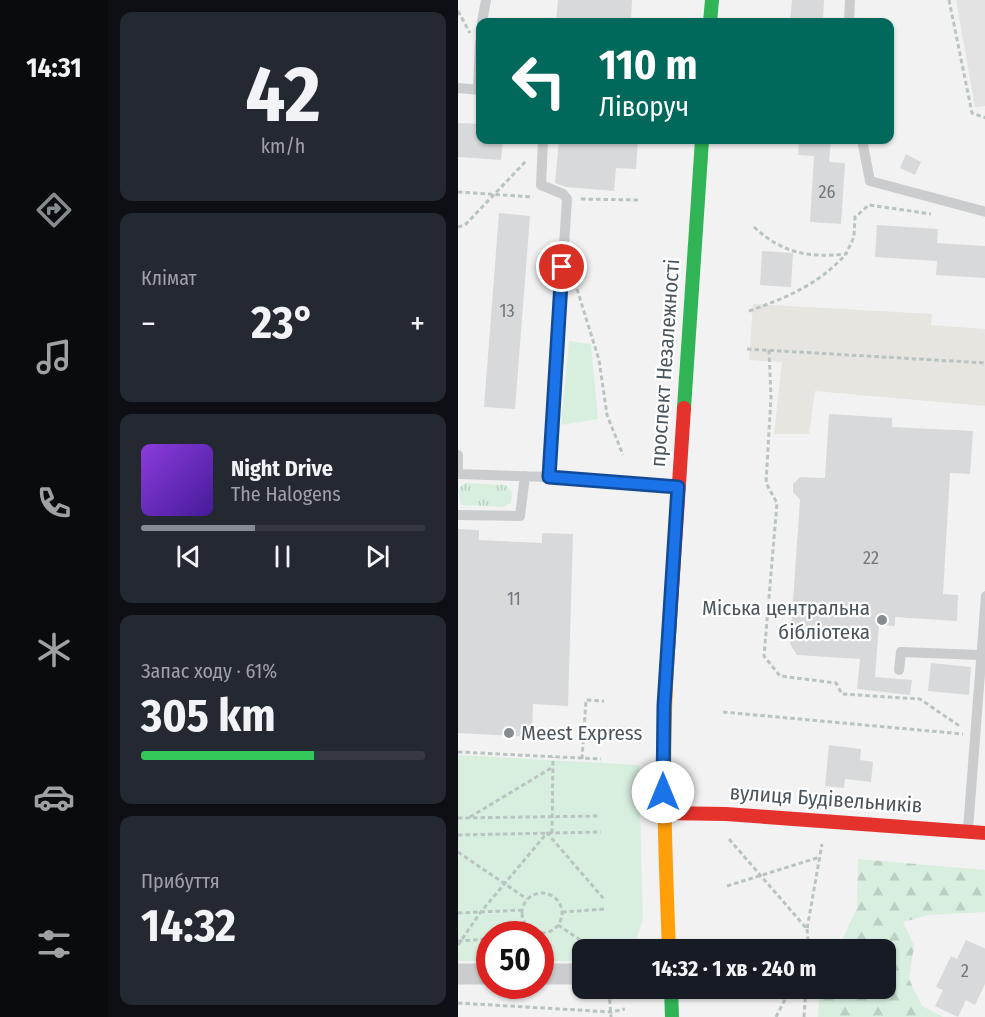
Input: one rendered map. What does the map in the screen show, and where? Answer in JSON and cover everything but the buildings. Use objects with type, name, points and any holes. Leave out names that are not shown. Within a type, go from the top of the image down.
[{"type":"main road","points":[[710,18],[712,0]]},
{"type":"main road","name":"проспект Незалежності","points":[[669,939],[663,813],[664,706],[702,144]]},
{"type":"main road","name":"вулиця Будівельників","points":[[663,813],[726,814],[986,832]]},
{"type":"main road","points":[[671,999],[672,1017]]},
{"type":"street","points":[[458,974],[476,974]]},
{"type":"street","points":[[554,974],[572,974]]},
{"type":"lane","points":[[483,18],[486,0]]},
{"type":"lane","points":[[849,18],[850,0]]},
{"type":"lane","points":[[458,88],[476,90]]},
{"type":"lane","points":[[543,144],[541,185],[563,194],[567,199],[549,477]]},
{"type":"lane","points":[[863,144],[870,181],[986,212]]},
{"type":"lane","points":[[458,455],[458,474],[549,477],[678,487]]},
{"type":"lane","points":[[458,514],[520,516],[526,476]]},
{"type":"lane","points":[[968,830],[986,596]]},
{"type":"lane","points":[[899,670],[901,652],[980,655]]},
{"type":"path","points":[[949,0],[972,113],[986,118]]},
{"type":"path","points":[[458,227],[465,225],[540,144]]},
{"type":"path","points":[[749,311],[787,298],[831,270],[846,254],[854,237],[855,216],[869,206],[939,214]]},
{"type":"path","points":[[754,227],[771,243],[793,253],[830,256],[846,254]]},
{"type":"path","points":[[575,282],[597,351],[607,415],[623,455]]},
{"type":"path","points":[[747,349],[986,363]]},
{"type":"path","points":[[768,350],[771,397],[766,483],[777,503],[764,656],[780,676],[836,683],[842,694],[920,699],[974,735]]},
{"type":"path","points":[[582,759],[586,700],[604,701]]},
{"type":"path","points":[[723,712],[974,735]]},
{"type":"path","points":[[458,752],[601,759]]},
{"type":"path","points":[[552,833],[553,757]]},
{"type":"path","points":[[468,818],[553,767]]},
{"type":"path","points":[[458,818],[600,816]]},
{"type":"path","points":[[458,835],[601,832]]},
{"type":"path","points":[[459,942],[480,913],[547,833]]},
{"type":"path","points":[[547,833],[604,899]]},
{"type":"path","points":[[726,835],[759,877],[807,929]]},
{"type":"path","points":[[808,939],[807,929],[822,842]]},
{"type":"path","points":[[458,852],[527,899]]},
{"type":"path","points":[[727,886],[820,858]]},
{"type":"path","points":[[525,921],[522,910],[527,899],[533,894],[546,893],[558,900],[562,912],[558,925],[554,928]]},
{"type":"path","points":[[562,912],[605,909]]},
{"type":"path","points":[[458,913],[522,910]]},
{"type":"path","points":[[558,925],[579,939]]},
{"type":"path","points":[[459,942],[476,940]]},
{"type":"path","points":[[610,999],[611,1017]]},
{"type":"path","points":[[776,1017],[785,999]]},
{"type":"path","points":[[804,1017],[805,999]]},
{"type":"path","points":[[458,1003],[611,1012],[625,1009]]},
{"type":"shaded area","points":[[956,0],[985,0],[985,106],[975,107]]},
{"type":"shaded area","points":[[753,304],[932,314],[931,325],[985,329],[985,406],[815,391],[809,434],[774,434],[782,362],[749,360]]},
{"type":"green space","points":[[569,341],[591,344],[598,419],[561,425]]},
{"type":"green space","points":[[465,483],[506,485],[512,492],[511,503],[503,507],[461,505],[458,489]]},
{"type":"green space","points":[[458,755],[639,765],[643,920],[637,939],[572,939],[572,961],[554,961],[554,921],[476,921],[476,961],[458,961]]},
{"type":"green space","points":[[858,859],[985,870],[985,912],[929,915],[903,922],[914,945],[909,979],[922,1006],[943,1017],[818,1017],[819,999],[896,999],[896,939],[843,939],[857,908]]},
{"type":"traffic: fast","points":[[710,18],[712,0]]},
{"type":"traffic: fast","points":[[684,408],[702,144]]},
{"type":"traffic: fast","points":[[671,999],[672,1017]]},
{"type":"traffic: slow","points":[[668,650],[664,762],[669,939]]},
{"type":"traffic: jam","points":[[668,650],[684,408]]},
{"type":"traffic: jam","points":[[663,813],[726,814],[986,833]]},
{"type":"place","name":"Міська центральна бібліотека","points":[[882,620]]},
{"type":"place","name":"Meest Express","points":[[509,733]]},
{"type":"route","points":[[562,267],[549,477],[678,487],[664,706],[663,792]]}]
